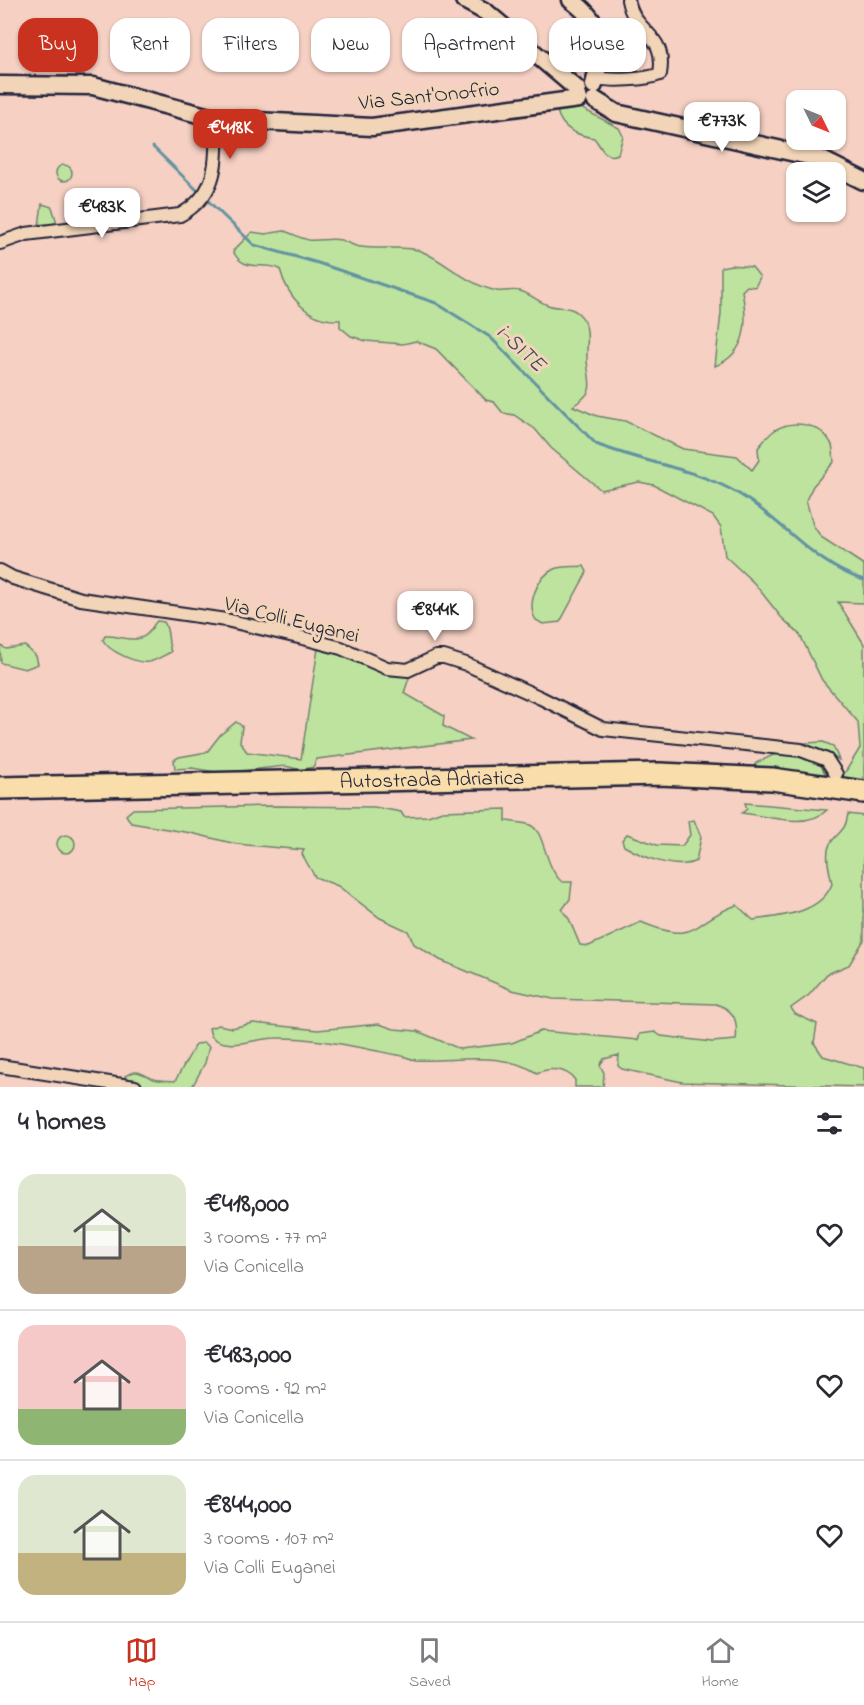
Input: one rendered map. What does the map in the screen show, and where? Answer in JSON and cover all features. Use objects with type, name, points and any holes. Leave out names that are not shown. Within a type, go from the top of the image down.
[{"type":"highway","name":"Autostrada Adriatica","points":[[0,788],[660,774],[739,776],[814,790],[864,804]]},
{"type":"highway","name":"Autostrada Adriatica","points":[[0,802],[657,787],[864,792]]},
{"type":"street","points":[[464,0],[486,12],[616,113],[818,158],[864,181]]},
{"type":"street","points":[[571,0],[589,15],[599,30],[601,47],[588,90]]},
{"type":"street","points":[[588,90],[609,80],[631,77],[646,80],[660,74],[662,59],[660,45],[638,24],[628,0]]},
{"type":"street","name":"Via Sant'Onofrio","points":[[0,85],[93,86],[218,119],[372,127],[588,90]]},
{"type":"street","points":[[0,243],[26,234],[180,215],[192,208],[207,192],[214,178],[218,119]]},
{"type":"street","name":"Via Colli Euganei","points":[[0,571],[13,578],[81,599],[226,620],[307,639],[341,648],[387,668],[408,670],[436,657],[444,657],[519,688],[603,729],[801,750],[827,760],[836,774]]},
{"type":"street","points":[[0,1066],[127,1086]]},
{"type":"green space","points":[[562,107],[581,108],[619,128],[623,136],[618,154],[606,154],[594,138],[576,133],[566,127],[557,111]]},
{"type":"green space","points":[[64,165],[70,167],[72,173],[70,179],[64,181],[58,179],[56,173],[58,167]]},
{"type":"green space","points":[[42,204],[52,207],[58,226],[39,226]]},
{"type":"green space","points":[[284,231],[309,240],[337,239],[359,247],[415,249],[486,288],[497,291],[520,291],[548,305],[575,311],[582,318],[587,329],[590,387],[586,396],[573,406],[597,416],[625,421],[683,449],[737,456],[752,470],[759,460],[758,448],[775,430],[798,424],[813,427],[826,436],[832,445],[834,462],[813,486],[806,500],[813,525],[821,537],[864,565],[864,603],[838,602],[864,644],[864,788],[838,784],[860,748],[858,722],[822,680],[800,635],[781,617],[754,583],[725,556],[721,527],[713,516],[654,485],[639,482],[601,490],[551,448],[535,429],[514,415],[503,413],[494,402],[486,400],[436,349],[416,341],[403,344],[366,341],[351,336],[340,327],[340,320],[319,317],[301,306],[288,289],[280,269],[248,265],[237,258],[233,251],[252,232],[265,234]]},
{"type":"green space","points":[[731,265],[752,267],[760,277],[755,287],[747,286],[742,291],[745,324],[740,344],[734,353],[715,366],[721,313],[721,267]]},
{"type":"green space","points":[[584,566],[587,572],[560,622],[543,624],[536,620],[532,607],[533,599],[543,578],[554,569]]},
{"type":"green space","points":[[157,621],[164,622],[166,625],[171,652],[152,661],[137,661],[123,656],[103,640],[105,636],[128,639],[144,637]]},
{"type":"green space","points":[[319,642],[402,675],[415,673],[409,678],[404,693],[444,716],[443,726],[471,740],[317,759],[313,767],[301,770],[285,766],[221,773],[192,768],[175,769],[174,760],[207,752],[220,735],[236,722],[242,726],[240,742],[247,752],[301,759]]},
{"type":"green space","points":[[0,645],[6,649],[25,646],[36,656],[38,664],[25,669],[1,663]]},
{"type":"green space","points":[[823,742],[833,746],[839,760],[819,750],[784,747],[789,744]]},
{"type":"green space","points":[[782,751],[819,761],[828,780],[752,769],[756,763]]},
{"type":"green space","points":[[745,803],[827,810],[819,816],[798,821],[742,813],[747,809]]},
{"type":"green space","points":[[273,806],[374,807],[401,812],[404,817],[428,816],[442,811],[506,809],[506,821],[527,824],[535,829],[556,875],[562,882],[572,882],[570,899],[562,910],[569,919],[580,945],[589,946],[641,922],[660,929],[685,932],[737,905],[753,920],[787,915],[809,908],[819,902],[832,884],[828,862],[829,845],[844,827],[848,814],[864,816],[864,940],[849,965],[827,974],[809,995],[791,1008],[795,1014],[817,1024],[814,1043],[823,1056],[864,1068],[864,1087],[682,1082],[622,1069],[618,1066],[619,1055],[604,1059],[600,1065],[604,1073],[603,1087],[575,1087],[575,1080],[562,1071],[552,1069],[537,1073],[523,1066],[493,1059],[416,1060],[400,1055],[291,1038],[233,1044],[218,1041],[211,1036],[209,1028],[219,1025],[232,1028],[253,1023],[318,1030],[379,1024],[394,1029],[417,1031],[460,1049],[512,1043],[541,1031],[638,1040],[640,1034],[655,1032],[661,1036],[712,1042],[736,1040],[734,1017],[727,1009],[716,1004],[553,999],[512,990],[440,960],[414,944],[408,931],[380,918],[338,886],[315,877],[302,854],[304,850],[236,844],[191,833],[131,823],[126,815],[133,809]]},
{"type":"green space","points":[[694,820],[701,837],[696,861],[688,864],[669,864],[650,858],[624,846],[622,840],[627,834],[657,845],[682,846],[690,835],[688,821]]},
{"type":"green space","points":[[62,835],[70,835],[75,840],[73,851],[62,853],[57,848],[57,840]]},
{"type":"green space","points":[[205,1043],[209,1047],[205,1063],[192,1087],[128,1087],[123,1082],[125,1076],[134,1072],[156,1080],[175,1081],[196,1044]]},
{"type":"waterway","name":"i-SITE","points":[[153,147],[201,194]]},
{"type":"waterway","name":"i-SITE","points":[[206,199],[254,245],[318,263],[436,303],[490,337],[596,444],[722,485],[755,505],[830,564],[864,580]]}]
